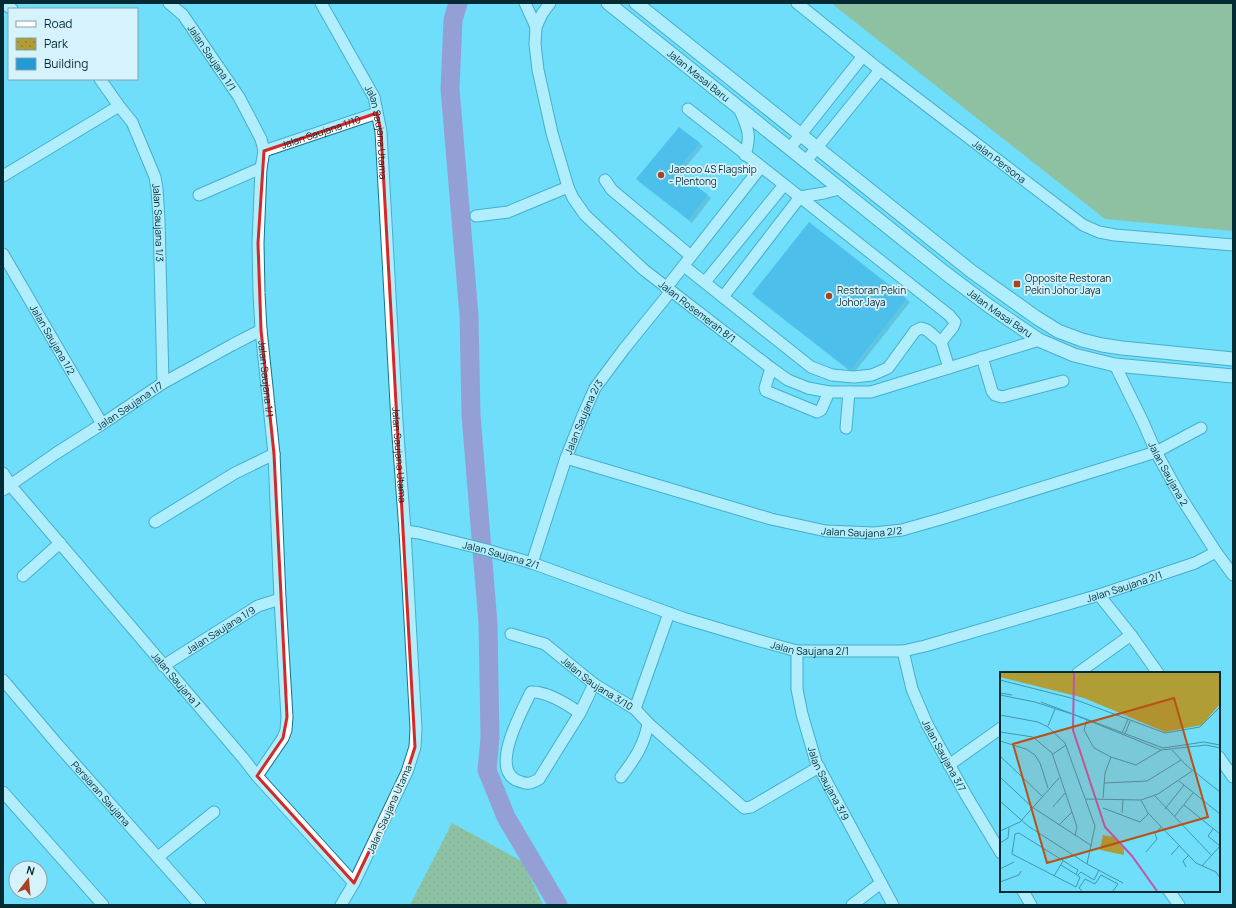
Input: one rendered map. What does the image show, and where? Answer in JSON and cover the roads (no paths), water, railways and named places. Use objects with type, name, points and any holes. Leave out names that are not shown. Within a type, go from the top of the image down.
[{"type":"main road","name":"Jalan Masai Baru","points":[[608,3],[989,306],[1039,340],[1074,355],[1115,364],[1233,376]]},
{"type":"main road","name":"Jalan Masai Baru","points":[[636,3],[971,271],[1037,318],[1058,331],[1102,346],[1233,359]]},
{"type":"street","name":"Jalan Saujana 1/1","points":[[169,3],[183,15],[239,97],[261,139],[264,151],[261,168],[258,243],[259,293],[261,330],[274,454],[286,730],[283,738],[262,769]]},
{"type":"street","name":"Jalan Saujana Utama","points":[[321,3],[374,97],[381,132],[396,422],[405,531],[416,728],[415,747],[407,772],[349,877],[341,905]]},
{"type":"street","points":[[525,3],[536,27]]},
{"type":"street","name":"Jalan Rosemerah 8/1","points":[[550,3],[542,14],[536,27],[535,44],[538,70],[552,133],[568,187],[573,198],[585,215],[644,270],[668,290],[788,380],[808,388],[829,392],[871,392],[1039,340]]},
{"type":"street","name":"Jalan Persona","points":[[797,3],[880,70],[1084,225],[1099,232],[1115,235],[1233,245]]},
{"type":"street","points":[[790,148],[863,56]]},
{"type":"street","points":[[806,161],[880,70]]},
{"type":"street","name":"Jalan Saujana 1/3","points":[[101,80],[132,122],[155,177],[159,220],[163,383]]},
{"type":"street","points":[[3,176],[119,106]]},
{"type":"street","points":[[739,107],[748,130],[749,138],[746,155]]},
{"type":"street","points":[[688,109],[949,315],[955,322],[953,327],[941,342]]},
{"type":"street","name":"Jalan Saujana 1/10","points":[[264,151],[377,113]]},
{"type":"street","name":"Jalan Saujana 2/3","points":[[532,563],[566,458],[583,415],[598,384],[668,290],[691,256],[761,167]]},
{"type":"street","points":[[199,194],[261,168]]},
{"type":"street","points":[[606,180],[612,190],[691,256]]},
{"type":"street","points":[[705,282],[784,184]]},
{"type":"street","points":[[476,216],[508,212],[568,187]]},
{"type":"street","points":[[723,297],[800,197],[840,189]]},
{"type":"street","name":"Jalan Saujana 1/2","points":[[3,254],[102,424]]},
{"type":"street","points":[[684,266],[811,367],[832,375],[854,377],[872,375],[888,368],[916,331],[921,328],[927,330],[941,342],[948,368]]},
{"type":"street","name":"Jalan Saujana 1/7","points":[[7,488],[55,454],[163,383],[232,344],[261,330]]},
{"type":"street","points":[[982,357],[992,391],[995,395],[1002,397],[1063,381]]},
{"type":"street","name":"Jalan Saujana 2","points":[[1115,364],[1156,452],[1182,499],[1216,552],[1233,575]]},
{"type":"street","points":[[771,368],[765,388],[766,391],[817,412],[821,410],[829,392]]},
{"type":"street","points":[[846,428],[849,392]]},
{"type":"street","name":"Jalan Saujana 2/2","points":[[566,458],[772,520],[826,531],[874,533],[902,530],[944,518],[1156,452],[1201,428]]},
{"type":"street","points":[[155,522],[235,473],[274,454]]},
{"type":"street","name":"Jalan Saujana 1","points":[[3,473],[7,488],[60,543],[163,666],[243,758],[262,769],[349,877]]},
{"type":"street","name":"Jalan Saujana 2/1","points":[[405,531],[488,550],[532,563],[669,613],[742,636],[797,651],[903,651],[925,646],[1099,595],[1196,563],[1216,552]]},
{"type":"street","points":[[23,576],[60,543]]},
{"type":"street","points":[[1099,595],[1131,635],[1157,672]]},
{"type":"street","name":"Jalan Saujana 1/9","points":[[163,666],[258,606],[280,599]]},
{"type":"street","name":"Jalan Saujana 3/10","points":[[511,634],[545,644],[594,684],[635,709],[669,613]]},
{"type":"street","points":[[1079,672],[1131,635]]},
{"type":"street","name":"Jalan Saujana 3/9","points":[[797,651],[798,689],[802,714],[816,762],[893,905]]},
{"type":"street","name":"Jalan Saujana 3/7","points":[[903,651],[912,689],[927,724],[949,765],[997,838],[1000,849]]},
{"type":"street","name":"Persiaran Saujana","points":[[3,680],[58,745],[200,905]]},
{"type":"street","points":[[580,712],[545,694],[531,692],[510,736],[507,747],[507,768],[511,777],[523,783],[531,784],[539,779],[580,712],[594,684]]},
{"type":"street","points":[[635,709],[648,723],[744,808],[751,807],[819,767]]},
{"type":"street","points":[[621,777],[641,749],[648,723]]},
{"type":"street","points":[[949,765],[1000,729]]},
{"type":"street","points":[[1220,758],[1233,777]]},
{"type":"street","points":[[3,792],[103,905]]},
{"type":"street","points":[[158,857],[214,812]]},
{"type":"street","points":[[852,905],[881,883]]},
{"type":"street","points":[[1024,892],[1031,905]]},
{"type":"street","points":[[1170,892],[1179,905]]},
{"type":"waterway","points":[[458,3],[453,20],[450,89],[469,315],[471,415],[488,623],[490,738],[487,770],[506,817],[558,905]]},
{"type":"place","name":"Jaecoo 4S Flagship - Plentong","points":[[661,175]]},
{"type":"place","name":"Opposite Restoran Pekin Johor Jaya","points":[[1017,284]]},
{"type":"place","name":"Restoran Pekin Johor Jaya","points":[[829,296]]}]
